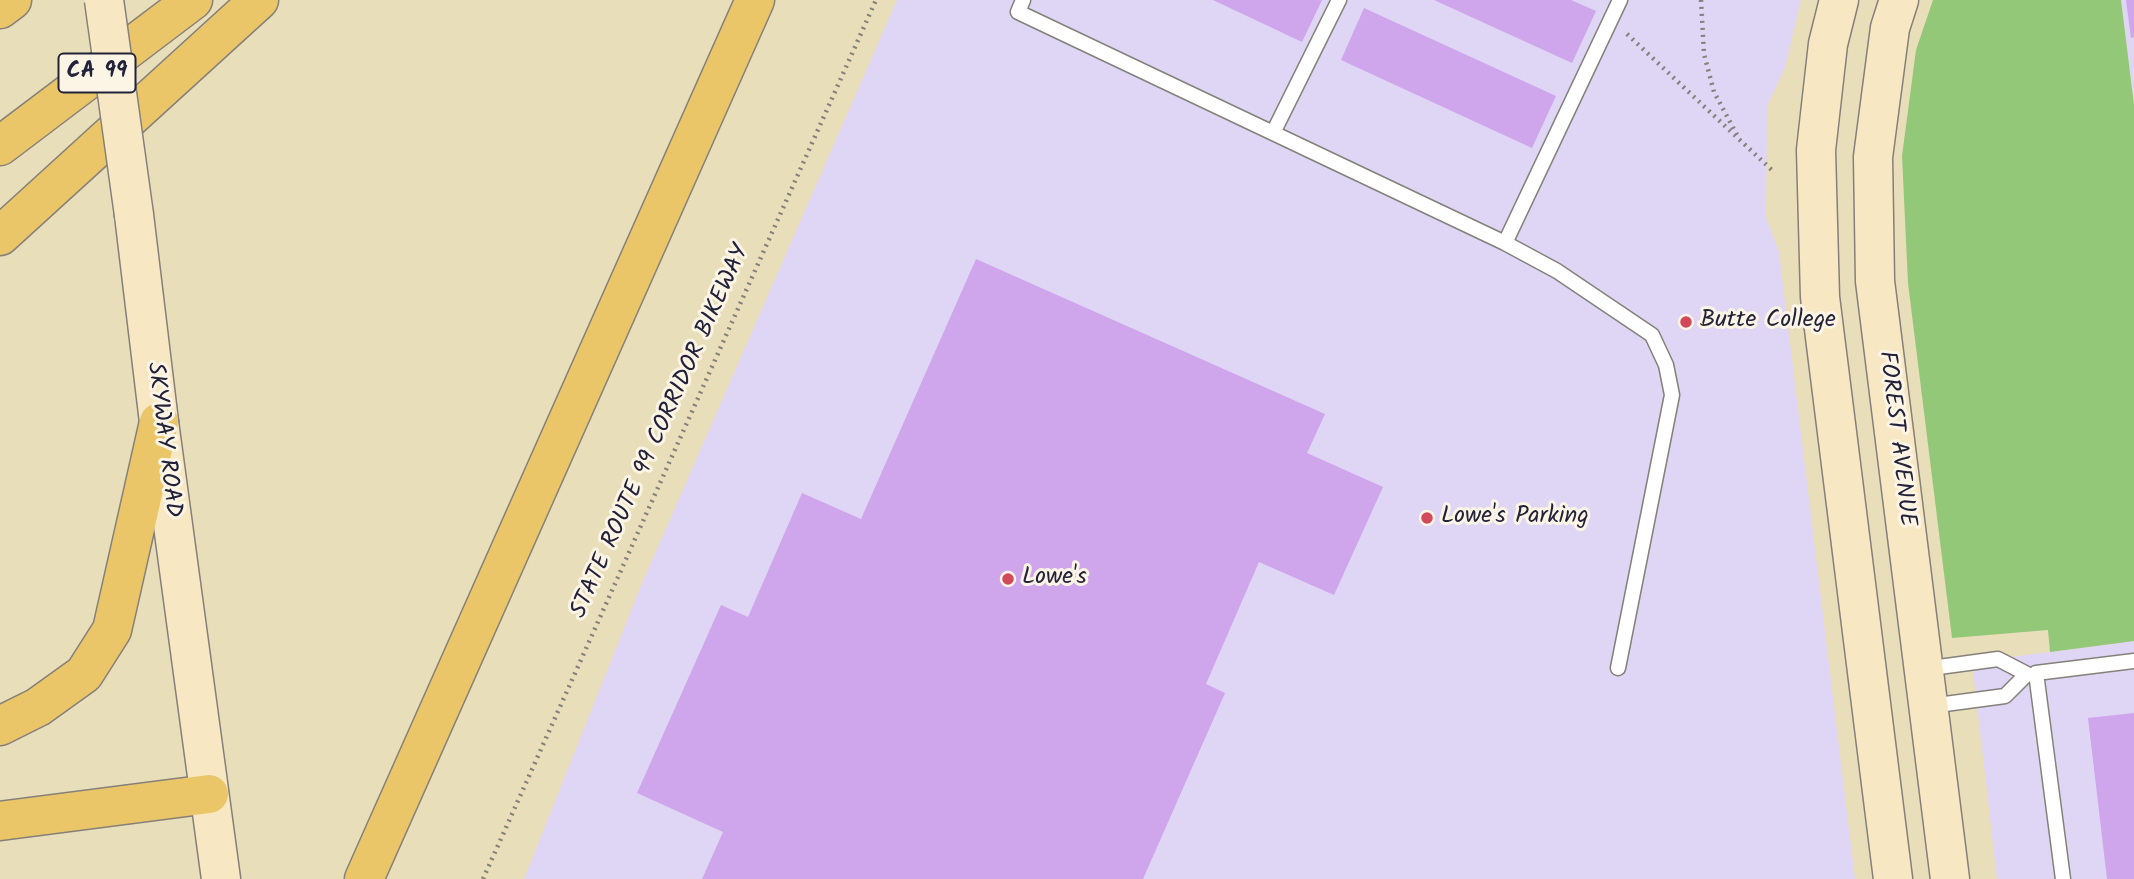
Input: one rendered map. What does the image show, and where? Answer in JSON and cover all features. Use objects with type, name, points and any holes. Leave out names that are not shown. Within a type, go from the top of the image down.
[{"type":"highway","points":[[0,9],[12,0]]},
{"type":"highway","name":"CA 99","points":[[0,146],[193,0]]},
{"type":"highway","points":[[0,236],[259,0]]},
{"type":"highway","points":[[364,879],[755,0]]},
{"type":"highway","points":[[0,726],[38,707],[84,674],[112,630],[159,422]]},
{"type":"highway","points":[[0,821],[209,794]]},
{"type":"street","name":"SKYWAY ROAD","points":[[104,0],[221,879]]},
{"type":"street","points":[[1839,0],[1828,44],[1815,150],[1820,297],[1893,879]]},
{"type":"street","name":"FOREST AVENUE","points":[[1899,0],[1890,28],[1873,158],[1875,281],[1950,879]]},
{"type":"lane","points":[[1023,0],[1018,12],[1505,243],[1557,271],[1652,335],[1667,365],[1672,395],[1618,668]]},
{"type":"lane","points":[[1273,133],[1339,0]]},
{"type":"lane","points":[[1505,243],[1620,0]]},
{"type":"lane","points":[[1924,669],[1998,659],[2032,674],[2134,661]]},
{"type":"lane","points":[[1929,706],[2005,696],[2032,674]]},
{"type":"lane","points":[[2032,674],[2063,879]]},
{"type":"path","name":"STATE ROUTE 99 CORRIDOR BIKEWAY","points":[[483,879],[877,0]]},
{"type":"path","points":[[1701,0],[1704,54],[1714,92],[1741,141]]},
{"type":"path","points":[[1637,44],[1774,172]]},
{"type":"shaded area","points":[[897,0],[1801,0],[1785,68],[1767,106],[1766,217],[1779,252],[1855,879],[524,879],[640,588]]},
{"type":"shaded area","points":[[2121,0],[2134,0],[2134,105]]},
{"type":"shaded area","points":[[2134,641],[2134,879],[1997,879],[1972,662]]},
{"type":"green space","points":[[1933,0],[2121,0],[2134,105],[2134,641],[2050,652],[2048,630],[1952,638],[1908,283],[1902,156],[1916,50]]},
{"type":"building","points":[[1213,0],[1322,0],[1302,42]]},
{"type":"building","points":[[1434,0],[1571,0],[1596,11],[1572,63]]},
{"type":"building","points":[[2126,0],[2134,0],[2134,37],[2131,38]]},
{"type":"building","points":[[1364,8],[1556,96],[1532,148],[1341,60]]},
{"type":"building","name":"Lowe's","points":[[976,259],[1325,414],[1307,453],[1383,487],[1334,595],[1259,562],[1206,684],[1225,693],[1143,879],[702,879],[723,832],[637,793],[721,605],[748,617],[802,493],[861,519]]},
{"type":"building","points":[[2134,713],[2134,879],[2107,879],[2088,718]]},
{"type":"place","name":"Butte College","points":[[1686,322]]},
{"type":"place","name":"Lowe's Parking","points":[[1427,518]]},
{"type":"place","name":"Lowe's","points":[[1008,579]]}]
